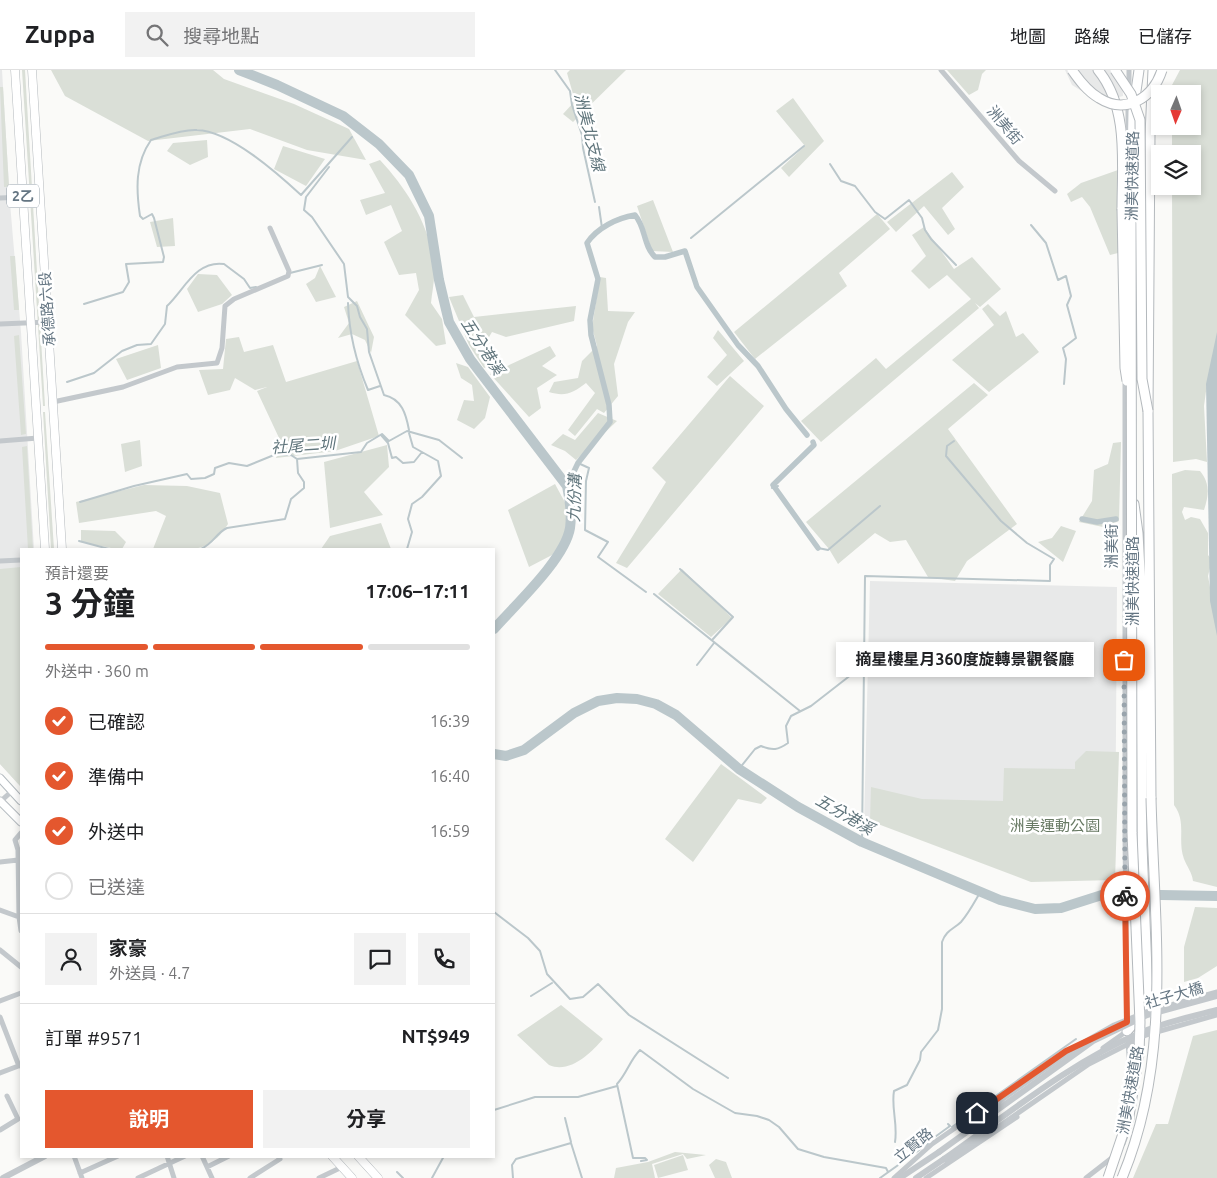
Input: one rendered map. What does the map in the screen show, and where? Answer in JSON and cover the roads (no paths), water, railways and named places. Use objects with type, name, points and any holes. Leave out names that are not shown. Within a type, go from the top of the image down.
[{"type":"highway","points":[[1072,70],[1094,95],[1109,103],[1121,105],[1131,104],[1148,95],[1156,86],[1162,70]]},
{"type":"highway","points":[[1098,70],[1111,90],[1120,122],[1125,368],[1132,406]]},
{"type":"highway","points":[[1115,70],[1131,94],[1140,120],[1142,379],[1148,411]]},
{"type":"highway","name":"洲美快速道路","points":[[1108,1178],[1129,1116],[1138,1054],[1140,1022],[1132,833],[1131,173],[1133,112],[1138,70]]},
{"type":"highway","name":"洲美快速道路","points":[[1122,1178],[1136,1141],[1147,1094],[1156,1034],[1158,1000],[1153,876],[1148,511],[1150,135],[1153,70]]},
{"type":"highway","points":[[1127,1027],[1143,1003],[1148,979],[1142,845],[1141,590],[1138,533],[1132,486]]},
{"type":"highway","points":[[1141,590],[1148,511]]},
{"type":"main road","name":"承德路六段","points":[[15,70],[44,548]]},
{"type":"main road","name":"承德路六段","points":[[32,70],[62,548]]},
{"type":"main road","points":[[0,778],[20,800]]},
{"type":"main road","points":[[0,801],[20,821]]},
{"type":"main road","points":[[334,1158],[352,1178]]},
{"type":"main road","points":[[360,1158],[378,1178]]},
{"type":"street","name":"洲美街","points":[[941,70],[1019,161],[1055,191]]},
{"type":"street","name":"洲美街","points":[[1086,1178],[1106,1163],[1113,1152],[1123,1124],[1131,1080],[1127,1027],[1125,886],[1124,440],[1129,70]]},
{"type":"street","points":[[0,198],[23,196]]},
{"type":"street","points":[[53,402],[123,386],[177,367],[217,363],[222,348],[225,306],[240,296],[288,276],[289,271],[270,228]]},
{"type":"street","points":[[0,324],[48,322]]},
{"type":"street","points":[[0,441],[38,438]]},
{"type":"street","points":[[0,561],[20,560]]},
{"type":"street","points":[[0,801],[12,791]]},
{"type":"street","points":[[20,834],[15,840],[18,850],[20,924]]},
{"type":"street","points":[[0,862],[18,860]]},
{"type":"street","points":[[0,910],[19,917]]},
{"type":"street","points":[[0,950],[20,966]]},
{"type":"street","points":[[972,1126],[1003,1099],[1099,1033],[1146,1012],[1217,992]]},
{"type":"street","points":[[0,1001],[20,993]]},
{"type":"street","name":"社子大橋","points":[[939,1152],[972,1126],[1093,1041],[1147,1016],[1217,996]]},
{"type":"street","name":"社子大橋","points":[[946,1160],[1065,1074],[1110,1047],[1159,1026],[1217,1010]]},
{"type":"street","points":[[946,1160],[1067,1077],[1125,1044],[1162,1029],[1217,1015]]},
{"type":"street","points":[[0,1017],[20,1066],[0,1073]]},
{"type":"street","name":"立賢路","points":[[894,1178],[932,1144],[1066,1051],[1127,1027]]},
{"type":"street","name":"立賢路","points":[[920,1177],[1078,1074],[1092,1057],[1127,1027]]},
{"type":"street","points":[[1085,1042],[1090,1049],[1092,1057]]},
{"type":"street","points":[[0,1130],[18,1119],[7,1096]]},
{"type":"street","name":"立賢路","points":[[900,1178],[939,1152]]},
{"type":"street","points":[[3,1178],[41,1158]]},
{"type":"street","points":[[75,1158],[81,1175],[114,1158]]},
{"type":"street","points":[[168,1158],[174,1178]]},
{"type":"street","points":[[142,1178],[181,1158]]},
{"type":"street","points":[[203,1158],[212,1178]]},
{"type":"street","points":[[207,1167],[225,1158]]},
{"type":"street","points":[[255,1177],[279,1158]]},
{"type":"street","name":"立賢路","points":[[920,1177],[946,1160]]},
{"type":"street","points":[[319,1178],[342,1167]]},
{"type":"waterway","name":"五分港溪","points":[[239,70],[277,85],[343,116],[379,144],[409,175],[429,216],[439,280],[449,322],[470,359],[567,486],[571,518],[566,540],[559,553],[538,581],[495,628]]},
{"type":"waterway","name":"洲美北支線","points":[[555,70],[570,91],[572,105],[582,135],[595,202]]},
{"type":"waterway","points":[[84,304],[123,292],[129,282],[126,264],[163,262],[164,257],[154,218],[152,214],[143,219],[140,216],[139,206],[139,167],[151,140],[174,133],[197,130],[224,137],[252,155],[301,195],[352,137]]},
{"type":"waterway","points":[[691,238],[804,146]]},
{"type":"waterway","points":[[830,164],[841,181],[855,186],[875,212],[885,219],[909,200],[922,218],[925,230],[931,239],[956,265]]},
{"type":"waterway","points":[[329,167],[306,197],[304,210],[312,217],[344,264],[348,297],[357,306],[360,317],[367,329],[369,352],[384,395],[395,400],[402,408],[409,430]]},
{"type":"waterway","name":"洲美北支線","points":[[599,207],[602,228]]},
{"type":"waterway","points":[[567,486],[578,463],[610,422],[609,405],[591,335],[590,320],[598,279],[587,243],[602,228],[628,216],[635,215],[639,220],[648,247],[655,257],[665,257],[685,251],[697,287],[738,345],[758,366],[786,409],[807,435]]},
{"type":"waterway","points":[[1031,225],[1046,243],[1058,280],[1066,276],[1071,296],[1067,305],[1076,338],[1063,348],[1066,359],[1064,384]]},
{"type":"waterway","points":[[67,382],[94,373],[122,351],[137,345],[151,344],[165,324],[167,306],[198,271],[214,264],[224,264],[244,279],[250,288],[256,287]]},
{"type":"waterway","points":[[290,273],[322,265]]},
{"type":"waterway","points":[[348,303],[352,336],[364,380],[368,390],[380,386]]},
{"type":"waterway","name":"社尾二圳","points":[[80,502],[134,486],[187,474],[191,479],[205,478],[214,474],[215,468],[229,463],[247,466],[274,455],[291,455],[297,459],[361,452],[367,443],[382,434],[389,441],[407,431],[439,440],[462,458]]},
{"type":"waterway","points":[[407,548],[412,532],[408,519],[412,504],[422,497],[441,476],[438,461],[413,447],[409,433]]},
{"type":"waterway","points":[[381,435],[388,443],[392,458],[396,457],[403,463],[414,462],[422,452]]},
{"type":"waterway","points":[[862,842],[865,576],[1050,581],[1050,565],[1054,559],[1027,543],[1001,521],[946,456],[947,446],[954,441]]},
{"type":"waterway","name":"九份溝","points":[[813,442],[814,445],[773,485],[818,548]]},
{"type":"waterway","points":[[203,548],[227,528],[285,519],[291,499],[304,488],[304,482],[298,473],[297,459]]},
{"type":"waterway","name":"九份溝","points":[[578,463],[589,468],[586,481],[585,530],[608,542],[598,557],[646,592]]},
{"type":"waterway","name":"九份溝","points":[[772,488],[778,486]]},
{"type":"waterway","points":[[818,548],[828,550],[880,506]]},
{"type":"waterway","points":[[1082,519],[1097,522],[1116,519]]},
{"type":"waterway","points":[[79,541],[105,548]]},
{"type":"waterway","points":[[680,569],[733,617],[713,639]]},
{"type":"waterway","points":[[654,594],[800,711]]},
{"type":"waterway","points":[[697,665],[714,643]]},
{"type":"waterway","points":[[739,769],[755,749],[761,746],[775,749],[788,743],[786,726],[791,716],[811,706],[856,671]]},
{"type":"waterway","name":"五分港溪","points":[[495,754],[506,756],[524,750],[574,713],[598,701],[617,698],[637,699],[656,704],[676,715],[739,769],[798,807],[862,842],[1000,900],[1035,909],[1061,908],[1105,894],[1217,896]]},
{"type":"waterway","points":[[895,1142],[894,1091],[907,1085],[920,1060],[921,1052],[938,1030],[942,1009],[942,942],[948,932],[964,918],[981,891]]},
{"type":"waterway","points":[[495,913],[528,938],[540,951],[547,974],[570,999],[583,997],[598,984],[629,1015],[728,1078]]},
{"type":"waterway","points":[[531,996],[552,983]]},
{"type":"waterway","points":[[952,1127],[1076,1039]]},
{"type":"waterway","points":[[641,1161],[647,1160],[645,1158],[633,1158],[617,1084],[640,1050],[693,1089],[735,1113],[769,1120],[779,1127],[798,1149],[824,1157],[886,1168],[888,1172]]},
{"type":"waterway","points":[[495,1110],[535,1097],[578,1097],[617,1086]]},
{"type":"waterway","points":[[565,1118],[571,1142]]},
{"type":"waterway","points":[[928,1142],[950,1126],[948,1124]]},
{"type":"waterway","points":[[513,1178],[512,1165],[516,1159],[571,1143],[582,1178]]},
{"type":"waterway","points":[[880,1178],[929,1143]]},
{"type":"waterway","points":[[432,1178],[443,1158]]},
{"type":"waterway","points":[[397,1172],[403,1178]]},
{"type":"place","name":"摘星樓星月360度旋轉景觀餐廳","points":[[1124,660]]},
{"type":"park label","name":"洲美運動公園","points":[[1055,825]]}]
